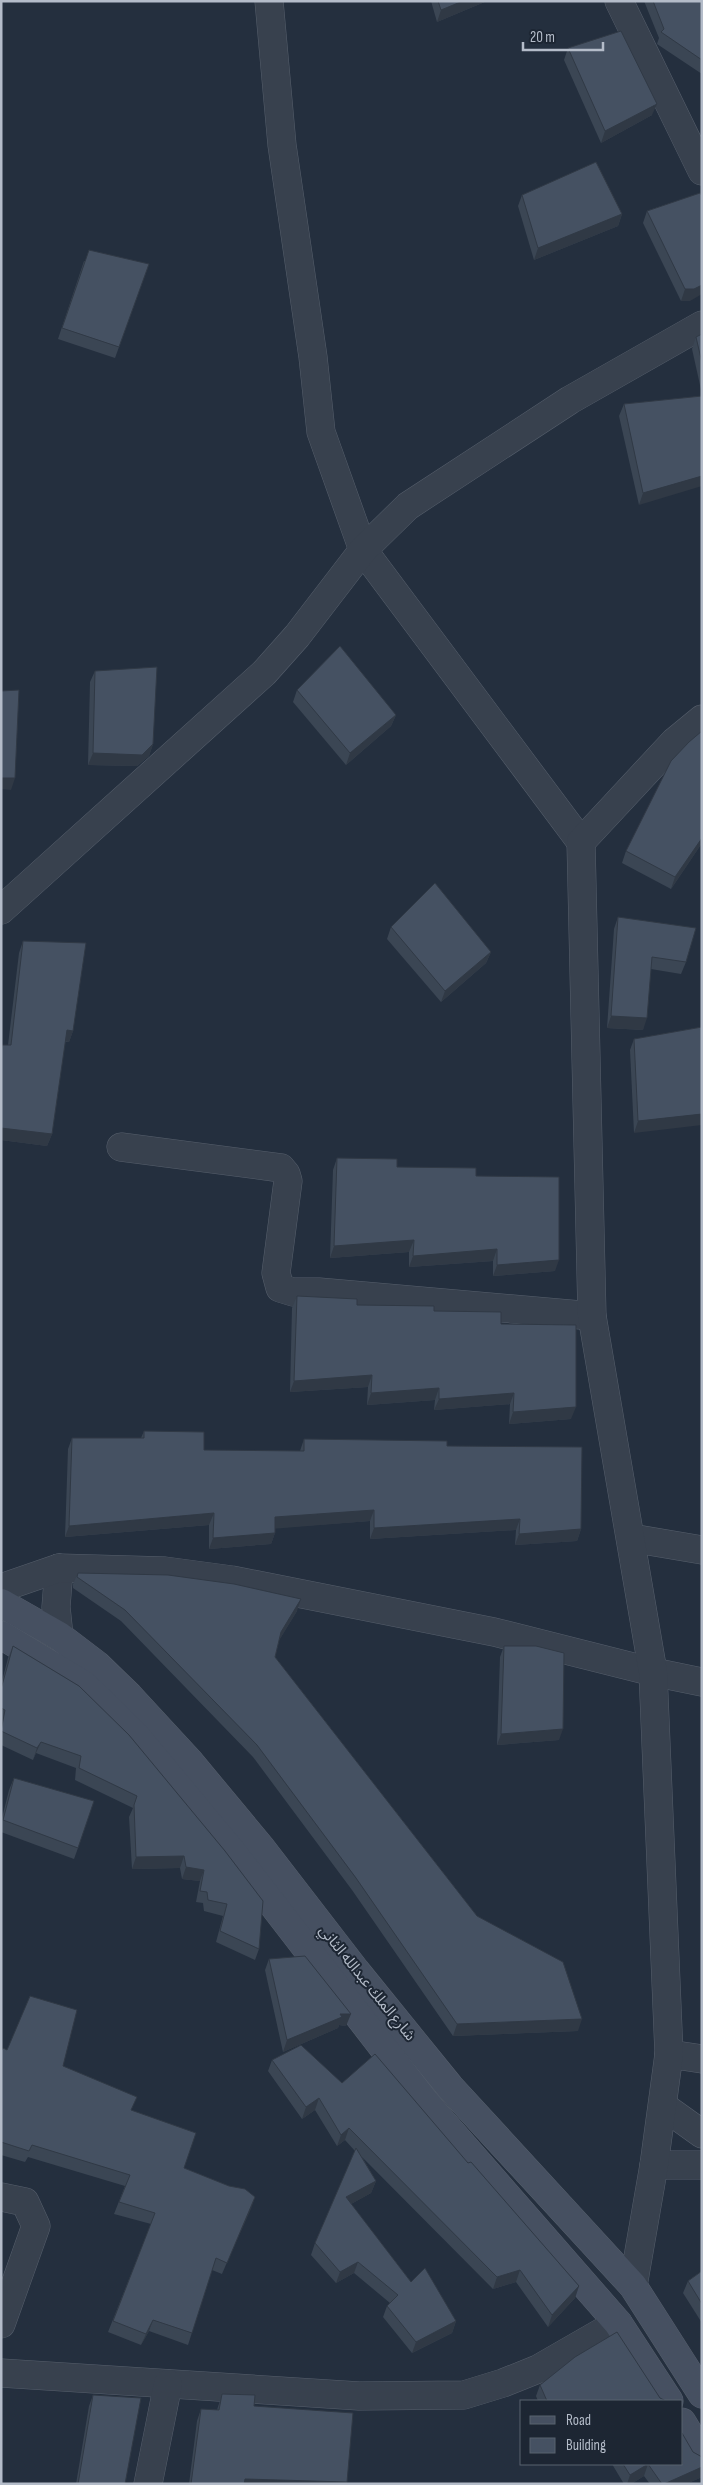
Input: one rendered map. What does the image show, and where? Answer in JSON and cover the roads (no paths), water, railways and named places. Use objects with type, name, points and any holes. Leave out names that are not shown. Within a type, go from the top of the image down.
[{"type":"main road","name":"شارع الملك عبدالله الثاني","points":[[1,1603],[59,1636],[97,1665],[189,1761],[262,1849],[356,1971],[450,2087],[633,2286],[702,2394]]},
{"type":"main road","name":"شارع الملك عبدالله الثاني","points":[[1,1635],[84,1686],[136,1736],[233,1853],[425,2102],[618,2323],[668,2400]]},
{"type":"main road","points":[[683,2424],[702,2455]]},
{"type":"street","points":[[269,1],[282,145],[321,432],[363,550],[581,842],[592,1316],[631,1538],[652,1672],[669,2054],[654,2165],[633,2286]]},
{"type":"street","points":[[619,1],[702,171]]},
{"type":"street","points":[[1,910],[264,673],[297,636],[363,550],[408,506],[570,400],[702,325]]},
{"type":"street","points":[[581,842],[674,742],[702,718]]},
{"type":"street","points":[[121,1148],[281,1168],[286,1174],[288,1181],[276,1273],[280,1288],[293,1292],[319,1292],[592,1316]]},
{"type":"street","points":[[631,1538],[702,1550]]},
{"type":"street","points":[[59,1568],[56,1607],[59,1636]]},
{"type":"street","points":[[1,1588],[59,1568],[165,1571],[232,1580],[494,1632],[652,1672],[702,1682]]},
{"type":"street","points":[[669,2054],[702,2059]]},
{"type":"street","points":[[663,2106],[702,2134]]},
{"type":"street","points":[[654,2165],[702,2164]]},
{"type":"street","points":[[1,2197],[25,2202],[36,2226],[1,2324]]},
{"type":"street","points":[[1,2374],[359,2396],[464,2395],[503,2384],[538,2369],[618,2323]]},
{"type":"street","points":[[148,2484],[168,2384]]}]
